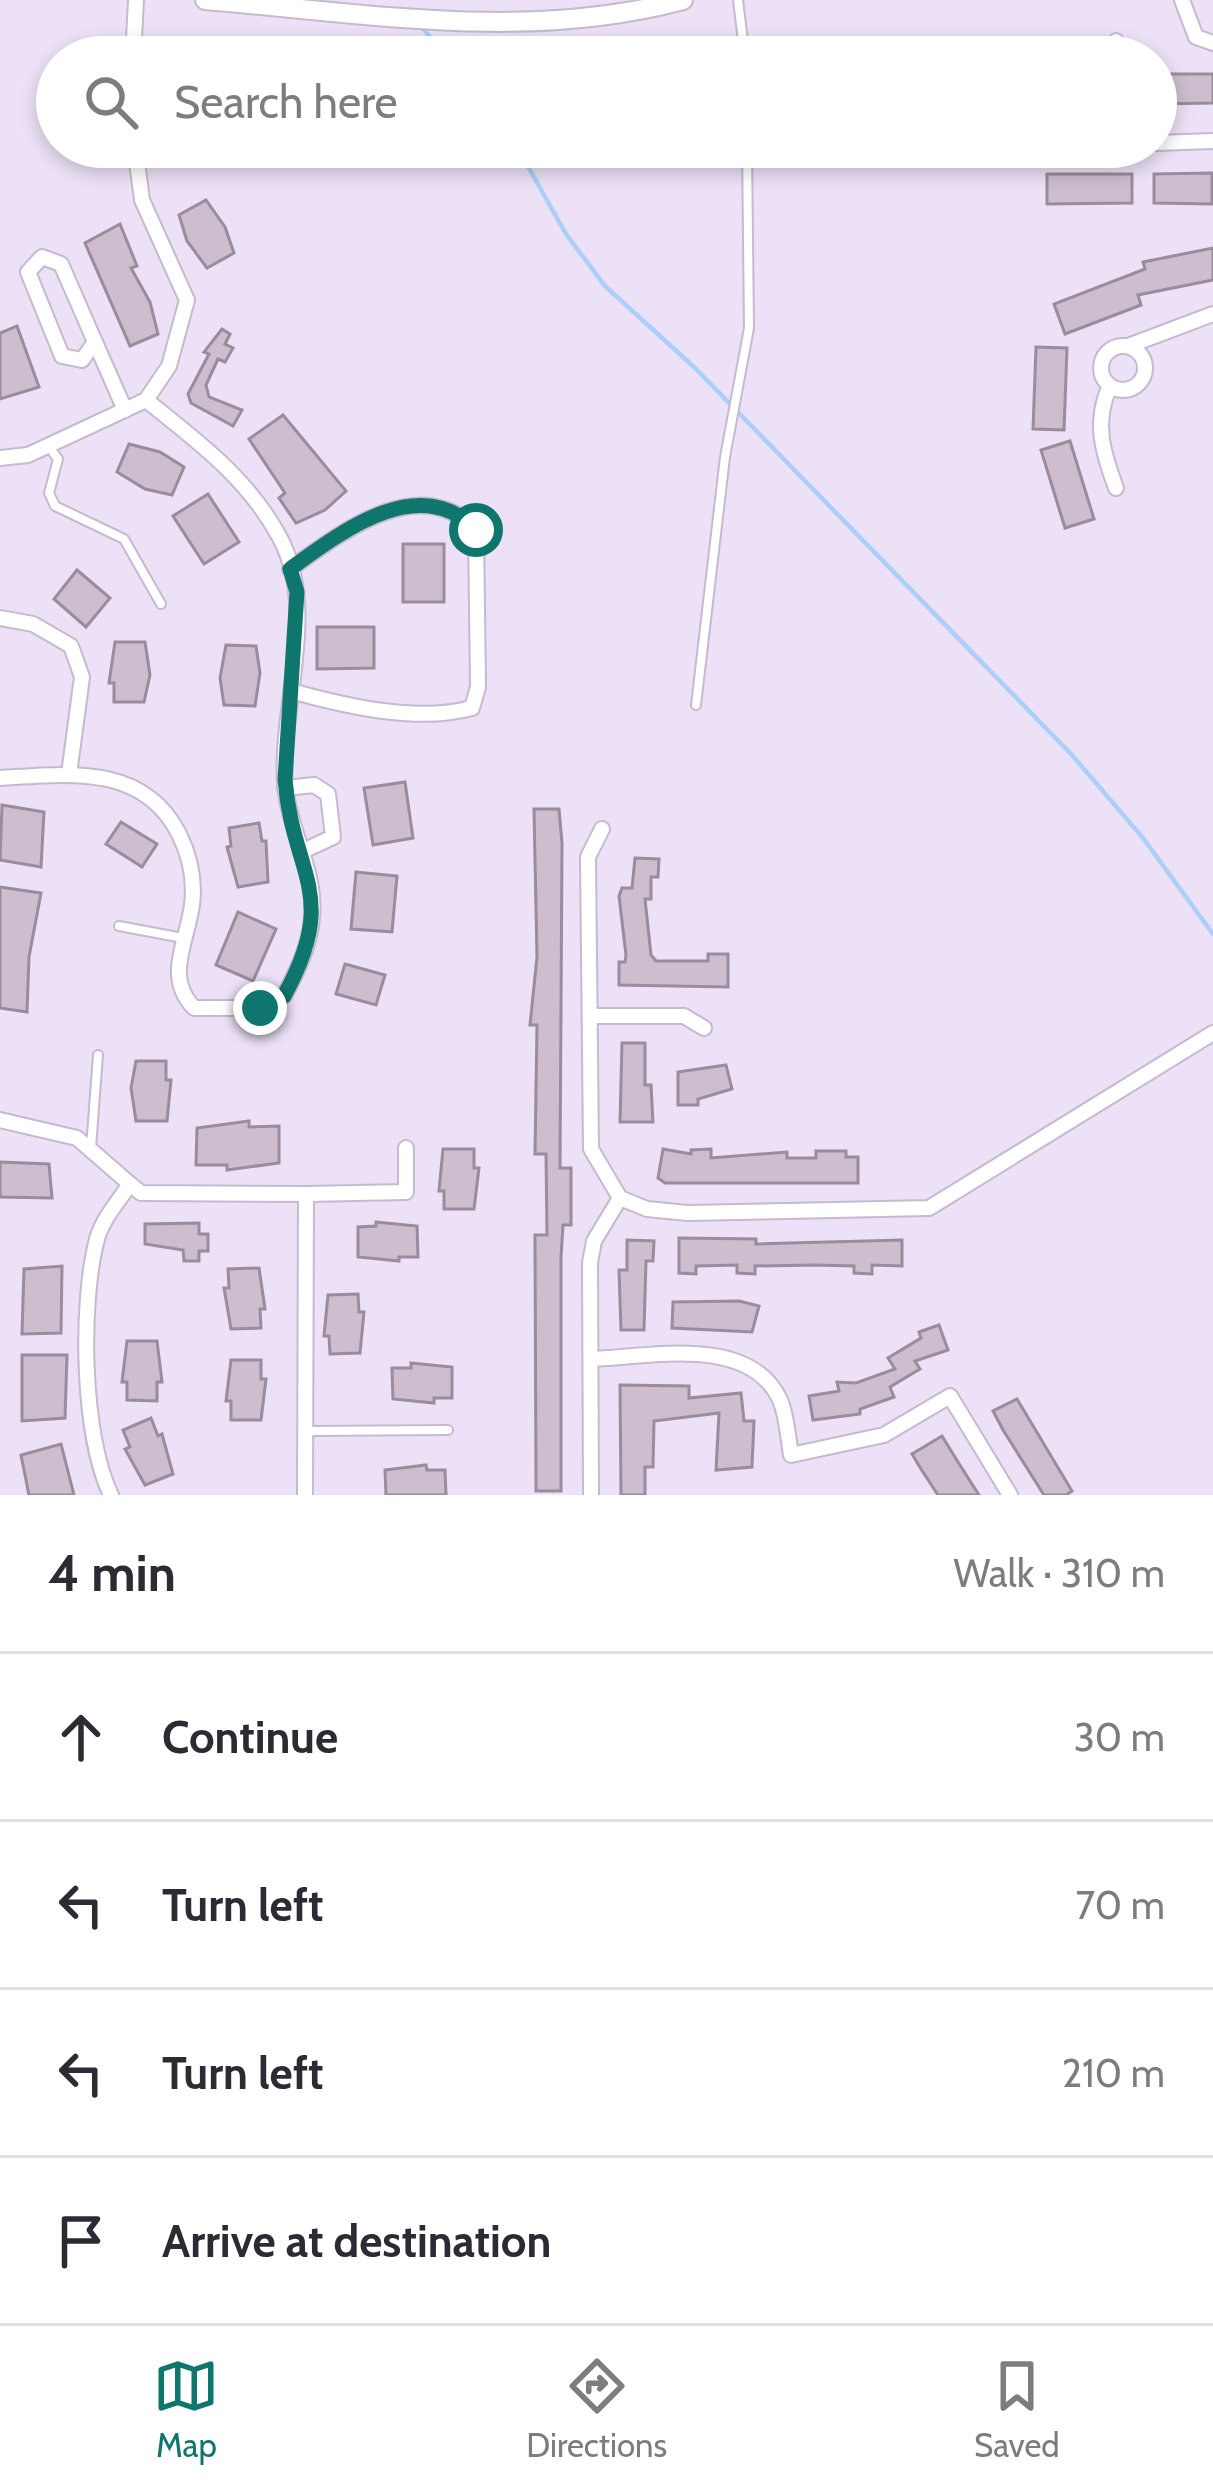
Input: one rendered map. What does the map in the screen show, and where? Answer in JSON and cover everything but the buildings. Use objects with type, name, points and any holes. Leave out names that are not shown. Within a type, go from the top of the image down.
[{"type":"street","points":[[134,36],[136,0]]},
{"type":"street","points":[[206,0],[548,25],[628,15],[683,0]]},
{"type":"street","points":[[1182,0],[1196,37],[1213,43]]},
{"type":"street","points":[[1177,142],[1213,141]]},
{"type":"street","points":[[0,458],[8,461],[48,446],[146,400],[169,366],[187,300],[142,200],[138,168]]},
{"type":"street","points":[[95,341],[82,360],[62,356],[28,272],[42,256],[62,264],[125,410]]},
{"type":"street","points":[[1127,346],[1140,354],[1144,374],[1130,389],[1110,386],[1102,374],[1102,359],[1112,348],[1213,314]]},
{"type":"street","points":[[1110,386],[1100,416],[1103,452],[1116,488]]},
{"type":"street","points":[[0,778],[69,774],[116,778],[164,809],[191,867],[177,971],[179,992],[194,1008],[275,1003],[294,978],[313,917],[312,884],[285,788],[297,592],[281,540],[238,474],[146,400]]},
{"type":"street","points":[[290,569],[353,524],[417,504],[462,515],[476,530],[478,687],[472,708],[449,714],[337,704],[291,691]]},
{"type":"street","points":[[0,618],[33,624],[71,646],[82,677],[69,774]]},
{"type":"street","points":[[285,788],[314,785],[328,794],[333,837],[301,852]]},
{"type":"street","points":[[602,830],[588,857],[591,1149],[620,1198],[647,1209],[688,1213],[929,1208],[1213,1033]]},
{"type":"street","points":[[590,1016],[684,1016],[704,1028]]},
{"type":"street","points":[[0,1120],[77,1138],[141,1193],[406,1192],[406,1148]]},
{"type":"street","points":[[111,1495],[92,1434],[86,1370],[97,1240],[130,1184]]},
{"type":"street","points":[[305,1495],[306,1194]]},
{"type":"street","points":[[590,1495],[590,1263],[594,1241],[620,1198]]},
{"type":"street","points":[[591,1359],[731,1358],[773,1389],[791,1455],[884,1436],[950,1396],[1010,1495]]},
{"type":"lane","points":[[738,0],[742,36]]},
{"type":"lane","points":[[696,705],[725,457],[748,328],[747,168]]},
{"type":"lane","points":[[48,446],[58,459],[49,493],[55,506],[124,539],[161,604]]},
{"type":"lane","points":[[119,926],[185,938]]},
{"type":"lane","points":[[90,1149],[98,1055]]},
{"type":"lane","points":[[305,1431],[448,1430]]},
{"type":"waterway","points":[[423,28],[429,36]]},
{"type":"waterway","points":[[529,168],[566,234],[605,286],[694,367],[1072,755],[1143,838],[1213,934]]},
{"type":"route","points":[[260,1008],[284,996],[313,917],[312,884],[287,806],[285,779],[297,592],[290,569],[353,524],[417,504],[462,515],[476,530]]}]
